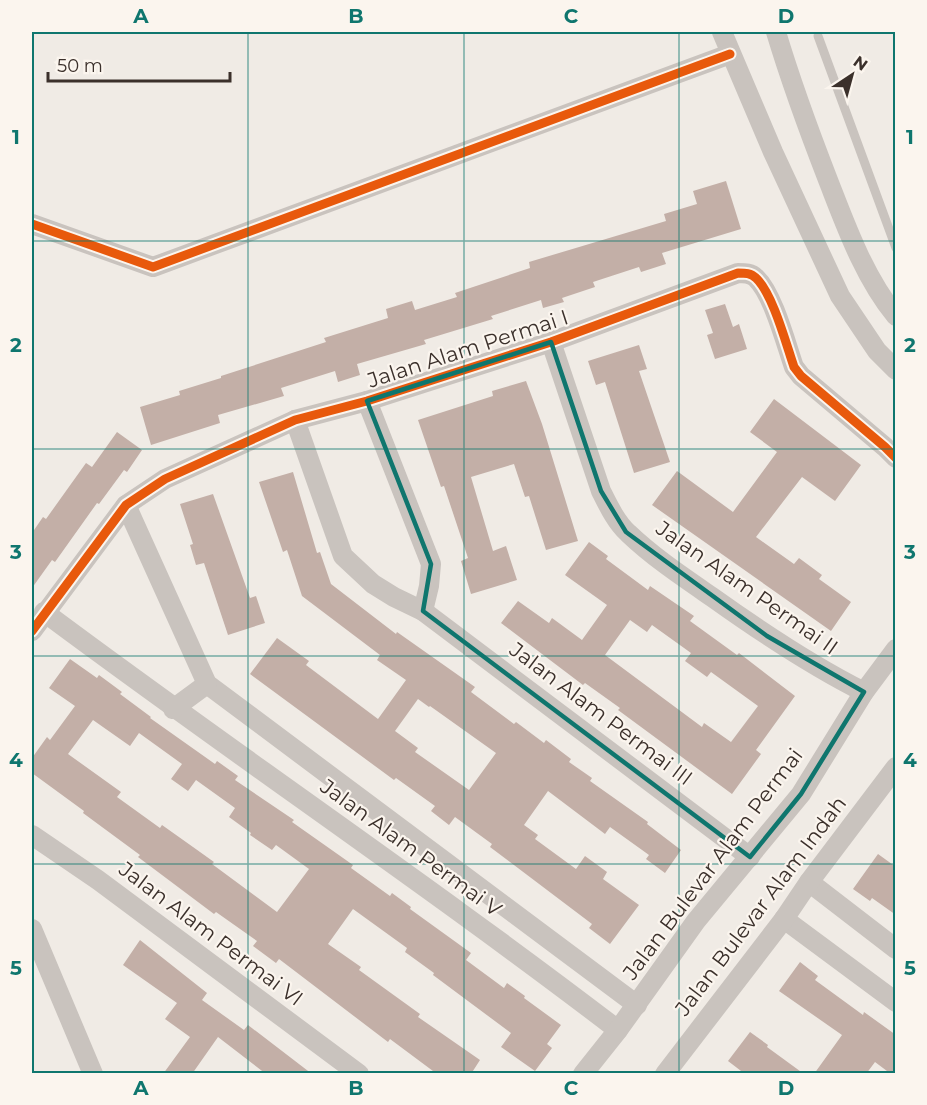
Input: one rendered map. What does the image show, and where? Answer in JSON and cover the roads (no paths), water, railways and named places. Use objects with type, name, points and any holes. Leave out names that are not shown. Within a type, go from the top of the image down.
[{"type":"street","points":[[722,32],[773,152],[840,296],[878,351],[896,370]]},
{"type":"street","points":[[776,32],[793,88],[849,233],[882,299],[896,316]]},
{"type":"street","points":[[32,224],[153,267],[730,54]]},
{"type":"street","name":"Jalan Alam Permai I","points":[[32,631],[126,505],[165,479],[295,420],[367,401],[551,342],[738,273],[749,273],[757,279],[768,295],[794,367],[801,376],[896,458]]},
{"type":"street","name":"Jalan Alam Permai II","points":[[551,342],[601,490],[613,514],[626,532],[671,568],[767,636],[824,672],[864,693]]},
{"type":"street","points":[[367,401],[431,564],[423,610]]},
{"type":"street","name":"Jalan Alam Permai III","points":[[295,420],[343,556],[373,584],[394,597],[423,610],[750,857]]},
{"type":"street","name":"Jalan Alam Permai V","points":[[126,505],[207,684],[637,1005]]},
{"type":"street","name":"Jalan Alam Permai V","points":[[44,612],[173,708],[528,961],[618,1030]]},
{"type":"street","name":"Jalan Bulevar Alam Permai","points":[[583,1074],[637,1005],[696,921],[801,794],[864,693],[896,649]]},
{"type":"street","points":[[173,708],[207,684]]},
{"type":"street","name":"Jalan Bulevar Alam Indah","points":[[675,1070],[809,882],[896,767]]},
{"type":"street","name":"Jalan Alam Permai VI","points":[[32,836],[98,880],[359,1074]]},
{"type":"street","points":[[809,882],[896,949]]},
{"type":"street","points":[[784,919],[896,1002]]},
{"type":"street","points":[[32,929],[93,1074]]},
{"type":"lane","points":[[818,36],[896,248]]}]
